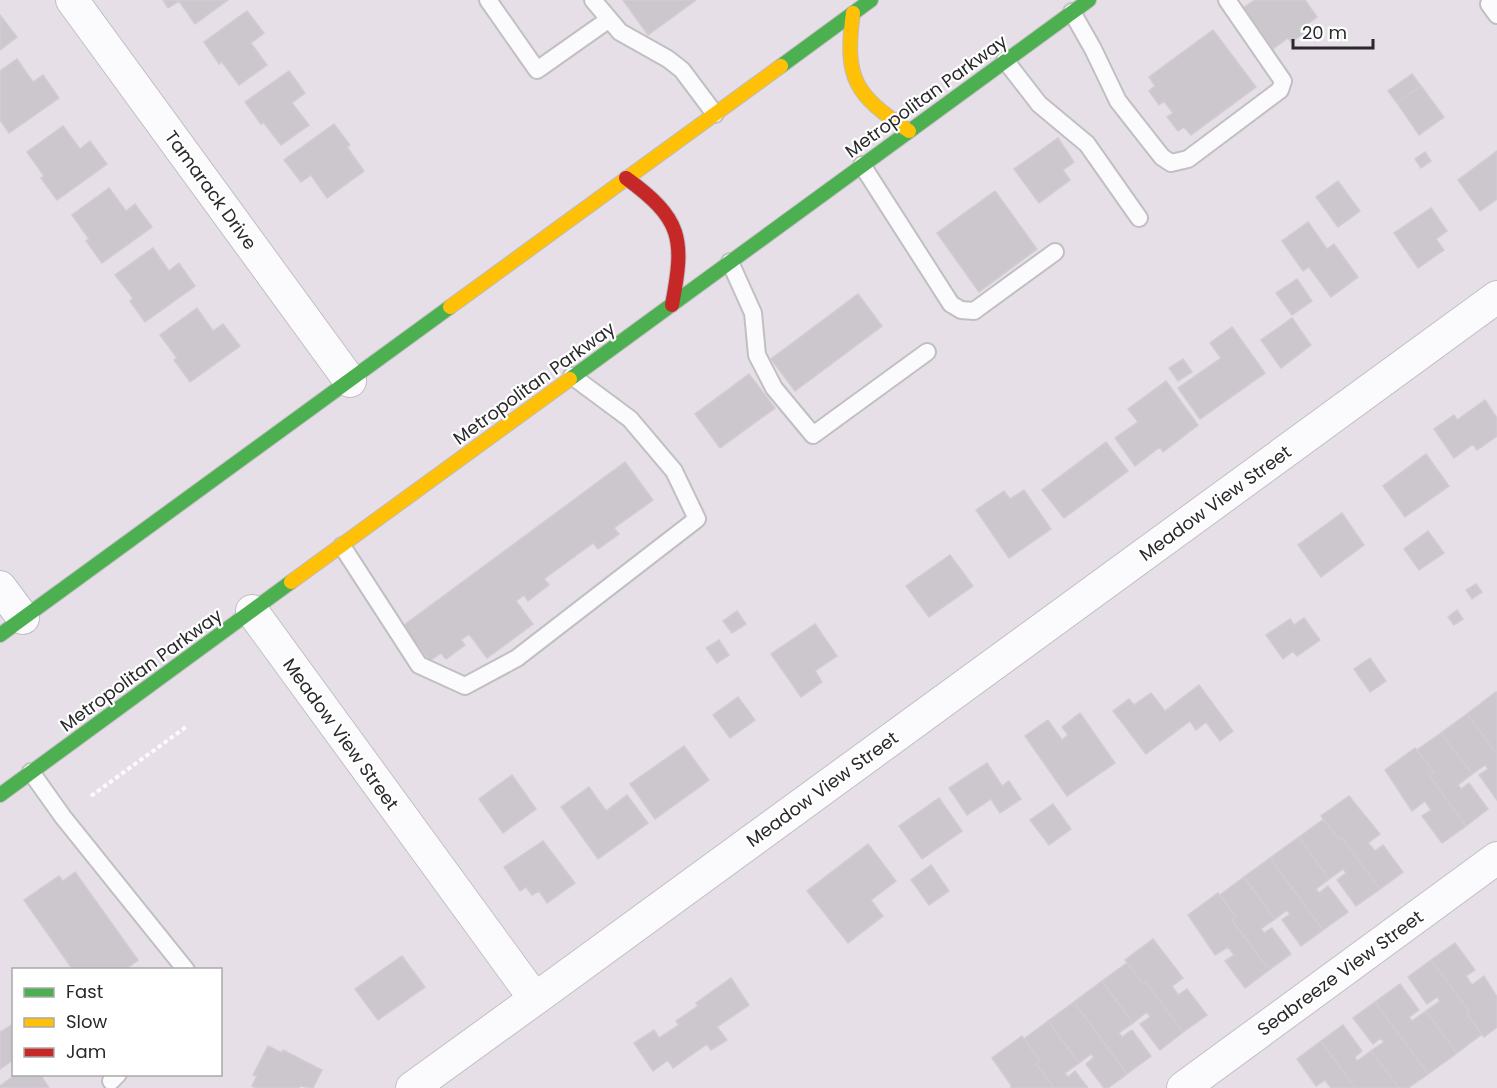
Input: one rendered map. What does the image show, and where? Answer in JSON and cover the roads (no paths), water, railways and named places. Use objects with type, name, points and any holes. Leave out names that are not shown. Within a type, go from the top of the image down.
[{"type":"main road","points":[[11,627],[871,0]]},
{"type":"main road","name":"Metropolitan Parkway","points":[[0,795],[1089,0]]},
{"type":"main road","points":[[854,13],[848,43],[851,70],[858,86],[869,103],[909,131]]},
{"type":"main road","points":[[626,178],[657,202],[675,226],[679,247],[679,270],[672,305]]},
{"type":"street","name":"Tamarack Drive","points":[[72,0],[350,381]]},
{"type":"street","name":"Meadow View Street","points":[[252,611],[535,999],[1497,297]]},
{"type":"street","points":[[0,587],[11,627]]},
{"type":"street","name":"Seabreeze View Street","points":[[1183,1088],[1497,858]]},
{"type":"street","points":[[412,1088],[535,999]]},
{"type":"lane","points":[[488,0],[537,70],[608,20]]},
{"type":"lane","points":[[593,0],[620,32],[668,59],[682,70],[715,114]]},
{"type":"lane","points":[[1072,12],[1118,101],[1162,158],[1171,163],[1188,159],[1280,90],[1283,81],[1276,68],[1227,0]]},
{"type":"lane","points":[[1495,0],[1489,4],[1497,15]]},
{"type":"lane","points":[[1005,60],[1039,104],[1087,144],[1138,218]]},
{"type":"lane","points":[[862,165],[951,304],[960,310],[974,311],[1054,252]]},
{"type":"lane","points":[[730,262],[753,313],[757,355],[774,388],[813,435],[927,352]]},
{"type":"lane","points":[[342,546],[419,665],[465,686],[517,658],[697,519],[674,471],[630,419],[572,376]]},
{"type":"lane","points":[[31,772],[63,817],[185,968]]}]
